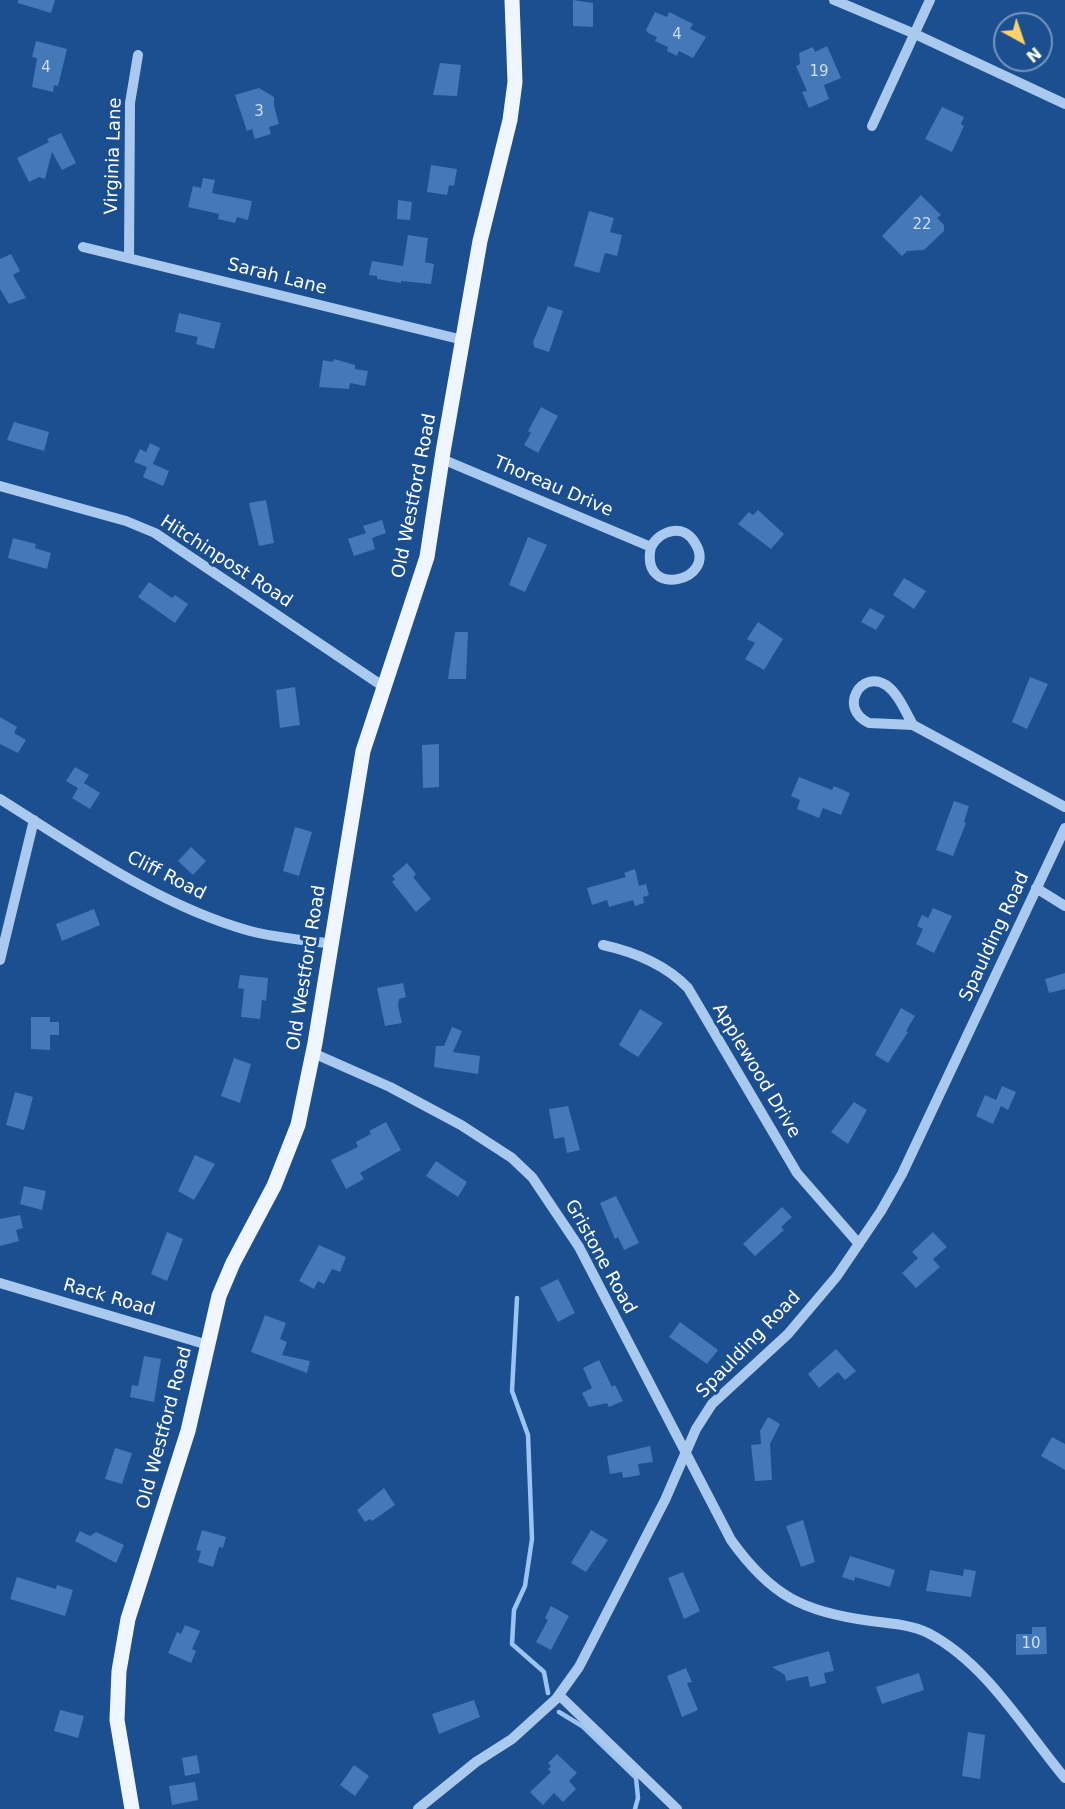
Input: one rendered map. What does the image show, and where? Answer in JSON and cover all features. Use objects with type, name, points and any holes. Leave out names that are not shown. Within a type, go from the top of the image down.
[{"type":"main road","name":"Old Westford Road","points":[[132,1809],[117,1720],[119,1671],[128,1619],[180,1459],[219,1296],[233,1263],[274,1185],[298,1125],[332,944],[363,751],[427,557],[480,241],[510,120],[515,82],[512,0]]},
{"type":"street","points":[[834,0],[915,34],[1065,104]]},
{"type":"street","points":[[872,126],[930,0]]},
{"type":"street","name":"Virginia Lane","points":[[129,258],[130,103],[138,55]]},
{"type":"street","name":"Sarah Lane","points":[[84,247],[463,340]]},
{"type":"street","name":"Thoreau Drive","points":[[442,459],[651,547]]},
{"type":"street","name":"Hitchinpost Road","points":[[0,486],[126,521],[155,533],[384,687]]},
{"type":"street","points":[[668,531],[684,532],[696,543],[699,551],[696,567],[684,579],[676,581],[660,577],[650,563],[651,547],[655,540],[668,531]]},
{"type":"street","points":[[914,725],[893,692],[883,683],[876,681],[863,685],[854,695],[854,709],[863,720],[869,723],[914,725],[1065,807]]},
{"type":"street","name":"Cliff Road","points":[[0,799],[156,893],[204,915],[251,931],[332,944]]},
{"type":"street","points":[[0,960],[34,820]]},
{"type":"street","name":"Spaulding Road","points":[[418,1809],[476,1762],[512,1739],[559,1695],[584,1657],[712,1404],[788,1334],[837,1276],[859,1244],[902,1174],[1065,828]]},
{"type":"street","points":[[1036,888],[1065,906]]},
{"type":"street","name":"Applewood Drive","points":[[603,945],[628,950],[649,959],[677,977],[688,988],[797,1173],[859,1244]]},
{"type":"street","name":"Gristone Road","points":[[313,1053],[390,1087],[461,1125],[512,1158],[532,1177],[579,1247],[731,1540],[764,1581],[784,1597],[806,1608],[834,1616],[904,1626],[926,1632],[940,1640],[965,1659],[993,1688],[1065,1778]]},
{"type":"street","name":"Rack Road","points":[[0,1283],[208,1345]]},
{"type":"street","points":[[559,1695],[677,1809]]},
{"type":"building","points":[[18,0],[55,0],[51,13],[18,3]]},
{"type":"building","points":[[573,0],[593,3],[593,27],[573,26]]},
{"type":"building","points":[[655,12],[667,17],[669,12],[693,24],[690,29],[706,37],[693,58],[679,51],[677,56],[667,51],[668,47],[655,41],[657,37],[648,33],[646,30]]},
{"type":"building","points":[[36,41],[67,49],[58,86],[54,85],[53,92],[32,87],[37,58],[32,57]]},
{"type":"building","points":[[827,46],[841,78],[824,85],[829,99],[809,108],[802,92],[807,91],[796,66],[800,64],[799,53],[813,47],[815,52]]},
{"type":"building","points":[[440,63],[461,65],[457,96],[433,95]]},
{"type":"building","points":[[259,88],[274,97],[279,124],[269,127],[271,134],[255,139],[252,129],[247,131],[235,95]]},
{"type":"building","points":[[942,107],[964,117],[961,124],[964,126],[952,152],[925,139]]},
{"type":"building","points":[[61,133],[76,163],[62,170],[52,152],[45,179],[39,177],[29,182],[17,158],[49,142],[47,139]]},
{"type":"building","points":[[431,165],[457,169],[454,186],[449,185],[447,195],[427,192]]},
{"type":"building","points":[[203,178],[215,180],[212,193],[252,201],[248,220],[237,217],[235,223],[218,219],[219,214],[188,207],[193,186],[201,188]]},
{"type":"building","points":[[921,195],[941,215],[937,218],[944,225],[944,231],[924,250],[907,251],[902,256],[882,236]]},
{"type":"building","points":[[398,200],[412,202],[410,220],[397,219]]},
{"type":"building","points":[[589,211],[614,218],[610,232],[622,235],[617,256],[605,253],[599,273],[574,266]]},
{"type":"building","points":[[408,235],[428,238],[425,262],[434,264],[431,284],[401,281],[401,283],[377,279],[377,276],[369,275],[372,261],[403,266]]},
{"type":"building","points":[[11,254],[20,271],[13,275],[26,298],[9,304],[0,289],[0,259]]},
{"type":"building","points":[[548,306],[563,311],[549,352],[534,347],[533,342]]},
{"type":"building","points":[[179,313],[221,323],[214,349],[196,344],[198,337],[175,332]]},
{"type":"building","points":[[334,359],[355,365],[355,369],[368,371],[365,386],[350,383],[349,389],[319,387],[323,360],[333,362]]},
{"type":"building","points":[[541,407],[558,416],[538,453],[524,445],[531,433],[528,431]]},
{"type":"building","points":[[14,422],[49,432],[44,451],[7,440]]},
{"type":"building","points":[[150,443],[160,448],[153,464],[169,471],[163,486],[143,477],[147,467],[134,462],[140,449],[146,452]]},
{"type":"building","points":[[266,500],[274,543],[259,546],[249,503]]},
{"type":"building","points":[[758,510],[784,534],[771,549],[738,524],[749,512],[753,515]]},
{"type":"building","points":[[382,520],[386,533],[372,538],[375,549],[354,556],[348,539],[366,533],[363,526]]},
{"type":"building","points":[[528,537],[547,545],[525,592],[509,585]]},
{"type":"building","points":[[13,538],[36,544],[35,548],[51,553],[47,569],[8,558]]},
{"type":"building","points":[[904,578],[926,591],[914,609],[893,595]]},
{"type":"building","points":[[149,582],[172,598],[175,595],[188,604],[175,623],[138,597]]},
{"type":"building","points":[[870,608],[885,616],[876,630],[861,622]]},
{"type":"building","points":[[758,622],[783,639],[764,670],[745,659],[755,643],[747,639]]},
{"type":"building","points":[[455,632],[468,632],[466,679],[448,679]]},
{"type":"building","points":[[1030,677],[1048,684],[1027,729],[1012,722]]},
{"type":"building","points":[[295,687],[300,725],[280,728],[276,690]]},
{"type":"building","points":[[0,717],[17,727],[14,733],[26,740],[18,753],[0,744]]},
{"type":"building","points":[[439,744],[439,787],[423,788],[422,745]]},
{"type":"building","points":[[75,767],[89,775],[84,783],[100,793],[90,809],[72,798],[78,788],[66,781]]},
{"type":"building","points":[[799,777],[832,790],[834,786],[850,793],[841,815],[823,808],[819,818],[797,809],[800,800],[791,796]]},
{"type":"building","points":[[954,801],[969,806],[964,822],[966,823],[953,856],[936,850]]},
{"type":"building","points":[[295,827],[312,832],[299,876],[283,871]]},
{"type":"building","points":[[191,847],[206,861],[193,875],[178,861]]},
{"type":"building","points":[[407,863],[416,874],[413,877],[431,899],[416,912],[392,882],[395,879],[392,876]]},
{"type":"building","points":[[635,869],[639,886],[646,884],[649,895],[643,897],[644,903],[635,906],[633,900],[609,907],[607,900],[592,905],[587,888],[626,877],[624,873]]},
{"type":"building","points":[[933,908],[952,916],[934,953],[916,944],[923,929],[917,926],[922,915],[928,918]]},
{"type":"building","points":[[94,909],[100,925],[62,941],[56,924]]},
{"type":"building","points":[[1065,973],[1065,989],[1049,993],[1045,979]]},
{"type":"building","points":[[240,975],[268,978],[266,1001],[262,1000],[260,1019],[241,1017],[244,989],[238,988]]},
{"type":"building","points":[[403,983],[406,997],[399,999],[398,1006],[402,1023],[385,1026],[377,988]]},
{"type":"building","points":[[901,1008],[915,1016],[906,1031],[908,1032],[888,1063],[875,1055]]},
{"type":"building","points":[[640,1009],[663,1023],[638,1057],[619,1045]]},
{"type":"building","points":[[31,1017],[50,1017],[50,1022],[59,1022],[59,1035],[50,1035],[50,1050],[31,1049]]},
{"type":"building","points":[[452,1027],[462,1031],[453,1052],[480,1056],[478,1074],[434,1067],[436,1046],[444,1046]]},
{"type":"building","points":[[234,1058],[251,1064],[240,1103],[221,1096]]},
{"type":"building","points":[[1002,1086],[1016,1092],[1008,1110],[1001,1106],[993,1124],[976,1116],[985,1095],[996,1100]]},
{"type":"building","points":[[15,1092],[33,1097],[24,1130],[6,1125]]},
{"type":"building","points":[[854,1102],[867,1110],[848,1144],[831,1132]]},
{"type":"building","points":[[568,1106],[580,1150],[567,1153],[564,1137],[554,1139],[549,1109]]},
{"type":"building","points":[[386,1122],[401,1150],[360,1173],[364,1179],[346,1189],[331,1160],[358,1147],[356,1142],[371,1134],[369,1131]]},
{"type":"building","points":[[195,1155],[215,1164],[194,1200],[178,1191]]},
{"type":"building","points":[[436,1161],[467,1182],[458,1197],[426,1176]]},
{"type":"building","points":[[24,1186],[46,1191],[42,1210],[20,1204]]},
{"type":"building","points":[[616,1196],[639,1243],[624,1250],[618,1237],[615,1239],[600,1203]]},
{"type":"building","points":[[782,1207],[792,1217],[781,1227],[784,1230],[755,1256],[743,1244]]},
{"type":"building","points":[[20,1215],[23,1228],[16,1230],[19,1241],[0,1246],[0,1219]]},
{"type":"building","points":[[167,1232],[183,1239],[167,1281],[151,1274]]},
{"type":"building","points":[[933,1232],[947,1247],[933,1259],[940,1267],[916,1288],[902,1273],[918,1258],[912,1252]]},
{"type":"building","points":[[319,1245],[346,1257],[340,1272],[332,1269],[324,1284],[318,1281],[314,1289],[299,1281]]},
{"type":"building","points":[[558,1279],[575,1313],[558,1322],[540,1288]]},
{"type":"building","points":[[265,1315],[286,1323],[280,1339],[287,1342],[282,1355],[310,1361],[307,1373],[251,1352]]},
{"type":"building","points":[[680,1322],[718,1350],[707,1364],[669,1337]]},
{"type":"building","points":[[836,1349],[856,1371],[845,1380],[838,1372],[819,1388],[808,1374]]},
{"type":"building","points":[[144,1356],[161,1359],[154,1402],[130,1397],[132,1385],[138,1386]]},
{"type":"building","points":[[599,1360],[612,1387],[615,1385],[623,1401],[609,1407],[607,1403],[589,1407],[582,1393],[592,1388],[583,1368]]},
{"type":"building","points":[[768,1417],[780,1424],[770,1444],[772,1480],[755,1481],[751,1445],[761,1444],[760,1431]]},
{"type":"building","points":[[1052,1437],[1065,1444],[1065,1470],[1041,1456]]},
{"type":"building","points":[[650,1446],[653,1462],[638,1464],[640,1475],[623,1478],[622,1472],[610,1474],[607,1456]]},
{"type":"building","points":[[115,1448],[132,1453],[122,1484],[105,1479]]},
{"type":"building","points":[[384,1488],[395,1505],[372,1521],[370,1519],[365,1522],[357,1510]]},
{"type":"building","points":[[803,1520],[815,1562],[801,1567],[786,1526]]},
{"type":"building","points":[[202,1530],[226,1537],[223,1548],[219,1547],[213,1567],[198,1562],[201,1551],[196,1550]]},
{"type":"building","points":[[591,1530],[608,1540],[586,1572],[571,1563]]},
{"type":"building","points":[[80,1531],[90,1536],[96,1532],[124,1545],[116,1563],[75,1541]]},
{"type":"building","points":[[850,1556],[895,1570],[890,1587],[855,1577],[854,1581],[842,1577]]},
{"type":"building","points":[[964,1569],[976,1571],[971,1597],[926,1591],[930,1570],[963,1576]]},
{"type":"building","points":[[683,1572],[700,1611],[684,1619],[668,1578]]},
{"type":"building","points":[[17,1577],[56,1589],[57,1585],[73,1590],[65,1616],[10,1599]]},
{"type":"building","points":[[551,1606],[569,1616],[551,1650],[536,1642],[548,1620],[545,1618]]},
{"type":"building","points":[[185,1625],[200,1631],[192,1649],[196,1651],[191,1663],[168,1653],[177,1632],[181,1634]]},
{"type":"building","points":[[1032,1627],[1046,1627],[1047,1654],[1016,1655],[1016,1634],[1032,1634]]},
{"type":"building","points":[[829,1651],[834,1671],[824,1673],[826,1683],[810,1687],[808,1676],[786,1681],[785,1675],[772,1667]]},
{"type":"building","points":[[686,1668],[692,1682],[687,1683],[698,1710],[682,1717],[667,1676]]},
{"type":"building","points":[[919,1673],[924,1690],[882,1704],[876,1687]]},
{"type":"building","points":[[474,1700],[480,1717],[439,1734],[432,1714]]},
{"type":"building","points":[[60,1710],[84,1716],[78,1738],[54,1731]]},
{"type":"building","points":[[968,1732],[985,1735],[980,1779],[962,1776]]},
{"type":"building","points":[[557,1754],[577,1773],[569,1781],[576,1789],[563,1802],[554,1793],[543,1805],[530,1792],[551,1772],[548,1769],[551,1766],[548,1763]]},
{"type":"building","points":[[197,1755],[200,1773],[185,1776],[182,1758]]},
{"type":"building","points":[[354,1765],[369,1776],[355,1796],[340,1785]]},
{"type":"building","points":[[195,1782],[198,1800],[172,1805],[169,1786]]},
{"type":"waterway","points":[[517,1298],[512,1391],[528,1435],[532,1539],[525,1586],[514,1610],[512,1644],[544,1672],[548,1693]]},
{"type":"waterway","points":[[559,1712],[582,1726],[636,1778],[638,1798],[635,1809]]}]
